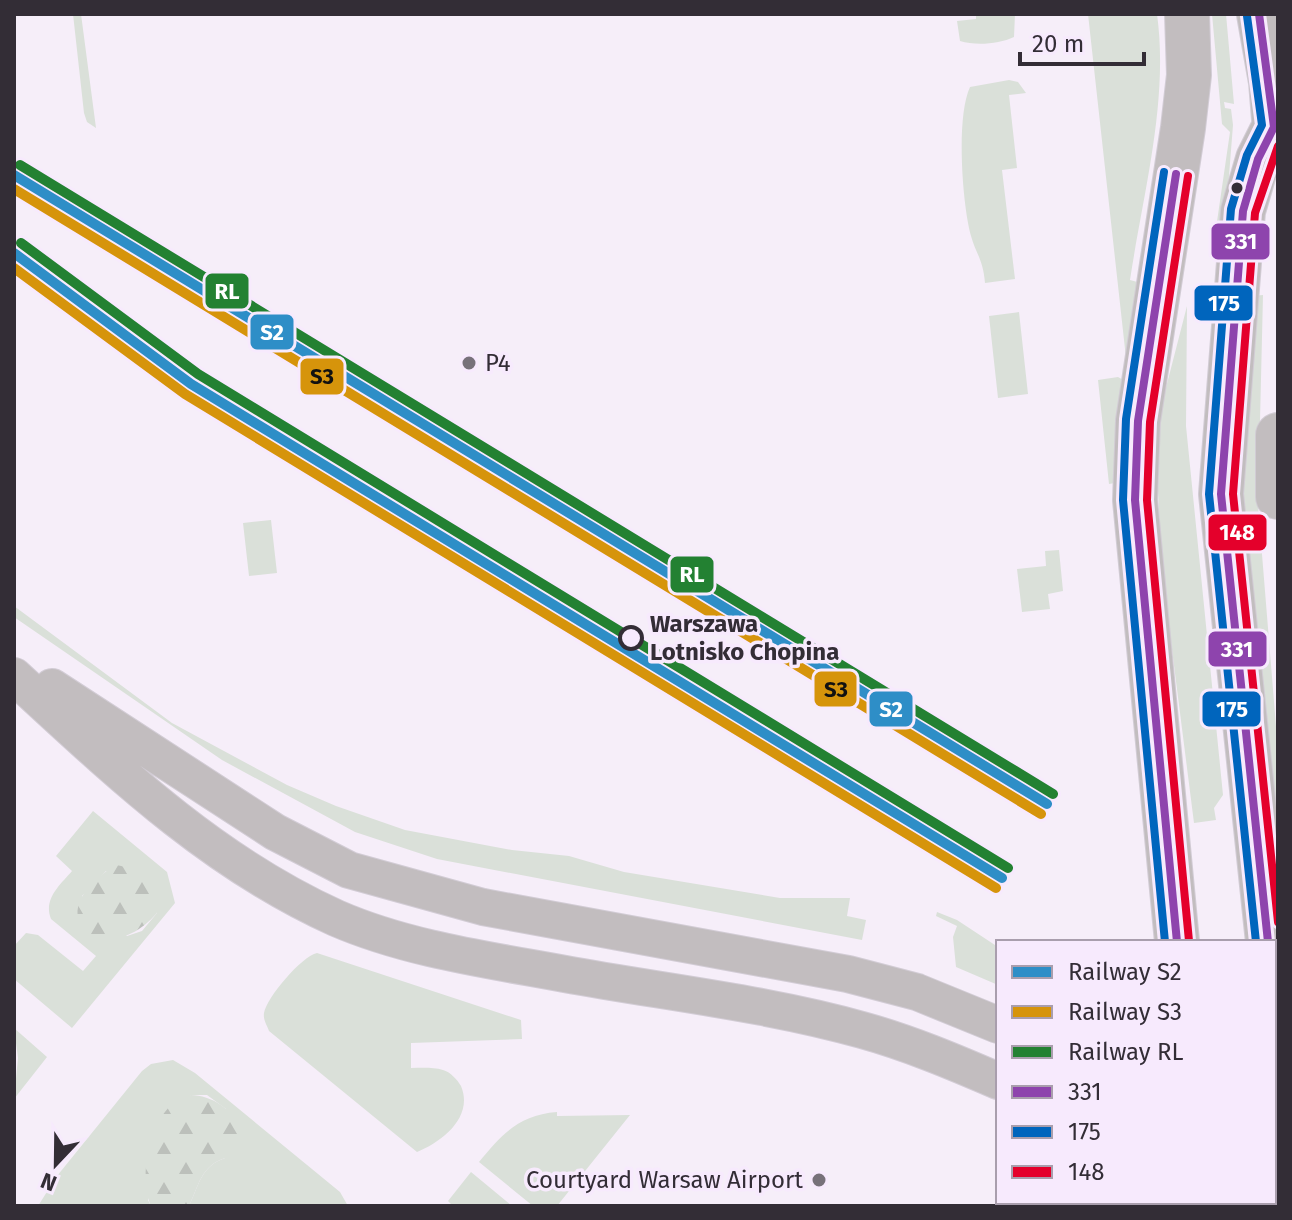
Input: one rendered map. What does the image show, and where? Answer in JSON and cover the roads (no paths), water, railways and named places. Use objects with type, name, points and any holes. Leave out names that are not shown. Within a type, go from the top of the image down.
[{"type":"street","points":[[1177,940],[1139,574],[1135,500],[1138,421],[1189,75],[1187,14]]},
{"type":"street","points":[[1259,14],[1276,147],[1258,159],[1243,211],[1221,494],[1268,940]]},
{"type":"street","points":[[1278,435],[1278,497]]},
{"type":"street","points":[[14,662],[275,832],[349,870],[483,907],[848,974],[917,992],[996,1024]]},
{"type":"street","points":[[14,676],[128,780],[227,859],[337,918],[435,948],[862,1030],[950,1060],[996,1080]]},
{"type":"street","points":[[1276,1069],[1278,1103]]},
{"type":"rail line","name":"RL","points":[[20,165],[1053,794]]},
{"type":"rail line","name":"S2","points":[[14,175],[1047,804]]},
{"type":"rail line","name":"S3","points":[[14,189],[1041,814]]},
{"type":"rail line","name":"RL","points":[[21,243],[198,374],[1008,868]]},
{"type":"rail line","name":"S2","points":[[14,253],[191,384],[1002,878]]},
{"type":"rail line","name":"S3","points":[[14,268],[185,394],[996,888]]},
{"type":"place","name":"P4","points":[[469,363]]},
{"type":"place","name":"Warszawa Lotnisko Chopina","points":[[631,638]]},
{"type":"place","name":"Courtyard Warsaw Airport","points":[[819,1180]]}]
